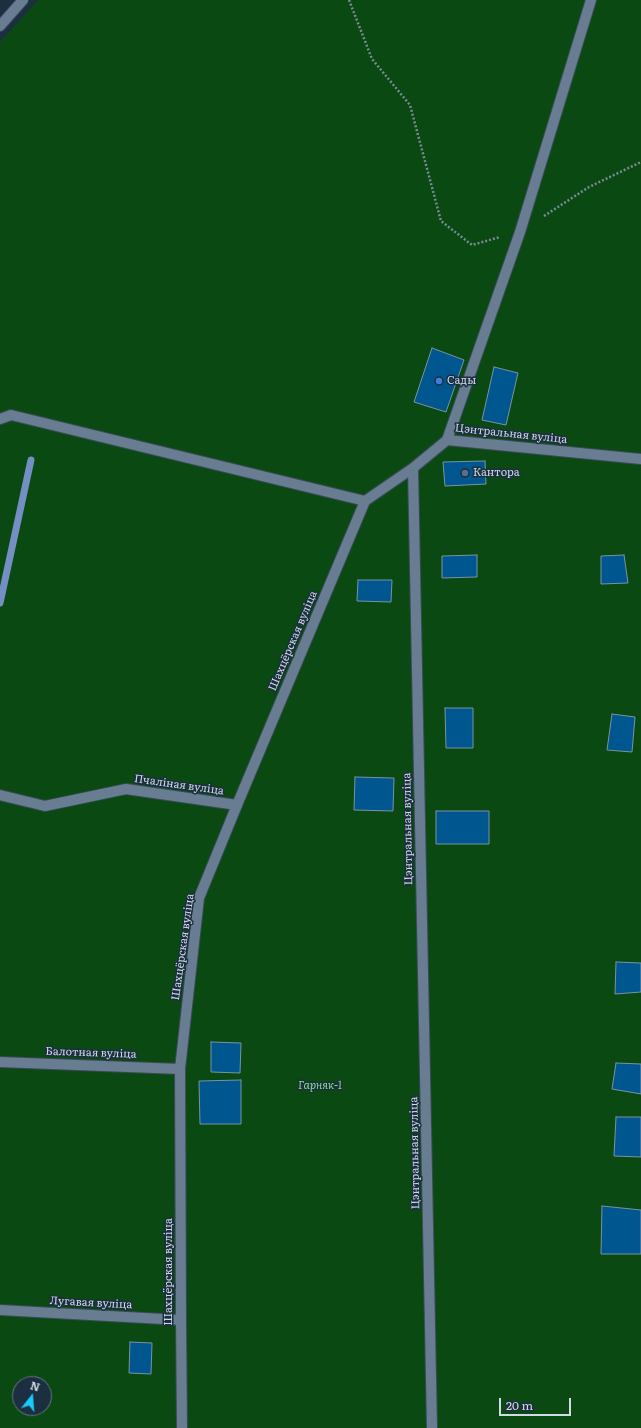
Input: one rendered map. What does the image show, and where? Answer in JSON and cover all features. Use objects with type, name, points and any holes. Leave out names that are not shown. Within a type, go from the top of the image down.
[{"type":"street","points":[[0,26],[23,0]]},
{"type":"street","points":[[447,440],[520,232],[592,0]]},
{"type":"street","points":[[0,420],[11,415],[365,501],[413,468]]},
{"type":"street","name":"Цэнтральная вуліца","points":[[432,1428],[413,468],[447,440],[641,459]]},
{"type":"street","name":"Шахцёрская вуліца","points":[[182,1428],[180,1320],[180,1069],[199,898],[365,501]]},
{"type":"street","name":"Пчаліная вуліца","points":[[0,795],[46,806],[126,789],[237,806]]},
{"type":"street","name":"Балотная вуліца","points":[[0,1062],[180,1069]]},
{"type":"street","name":"Лугавая вуліца","points":[[0,1310],[180,1320]]},
{"type":"path","points":[[349,0],[372,59],[410,104],[441,221],[472,245],[520,232],[589,187],[641,162]]},
{"type":"green space","name":"Гарняк-1","points":[[38,0],[641,0],[641,1428],[0,1428],[0,42]]},
{"type":"building","name":"Сады","points":[[432,348],[464,360],[446,412],[414,402]]},
{"type":"building","points":[[494,367],[518,373],[506,425],[482,420]]},
{"type":"building","name":"Кантора","points":[[485,461],[486,484],[445,486],[443,462]]},
{"type":"building","points":[[477,555],[477,577],[442,578],[442,556]]},
{"type":"building","points":[[624,555],[628,583],[601,584],[601,556]]},
{"type":"building","points":[[358,580],[392,580],[391,602],[357,601]]},
{"type":"building","points":[[445,708],[473,708],[473,748],[446,748]]},
{"type":"building","points":[[612,714],[635,717],[632,752],[607,750]]},
{"type":"building","points":[[355,777],[394,778],[393,811],[354,810]]},
{"type":"building","points":[[436,811],[489,811],[489,844],[436,844]]},
{"type":"building","points":[[616,962],[641,963],[641,992],[615,994]]},
{"type":"building","points":[[211,1042],[241,1043],[240,1073],[211,1072]]},
{"type":"building","points":[[616,1063],[641,1064],[641,1094],[612,1089]]},
{"type":"building","points":[[241,1080],[241,1124],[200,1124],[199,1081]]},
{"type":"building","points":[[616,1117],[641,1117],[641,1157],[614,1156]]},
{"type":"building","points":[[602,1206],[641,1210],[641,1254],[601,1254]]},
{"type":"building","points":[[130,1342],[152,1343],[151,1374],[129,1373]]},
{"type":"waterway","points":[[0,603],[31,460]]},
{"type":"place","name":"Сады","points":[[439,381]]},
{"type":"place","name":"Кантора","points":[[465,473]]}]
